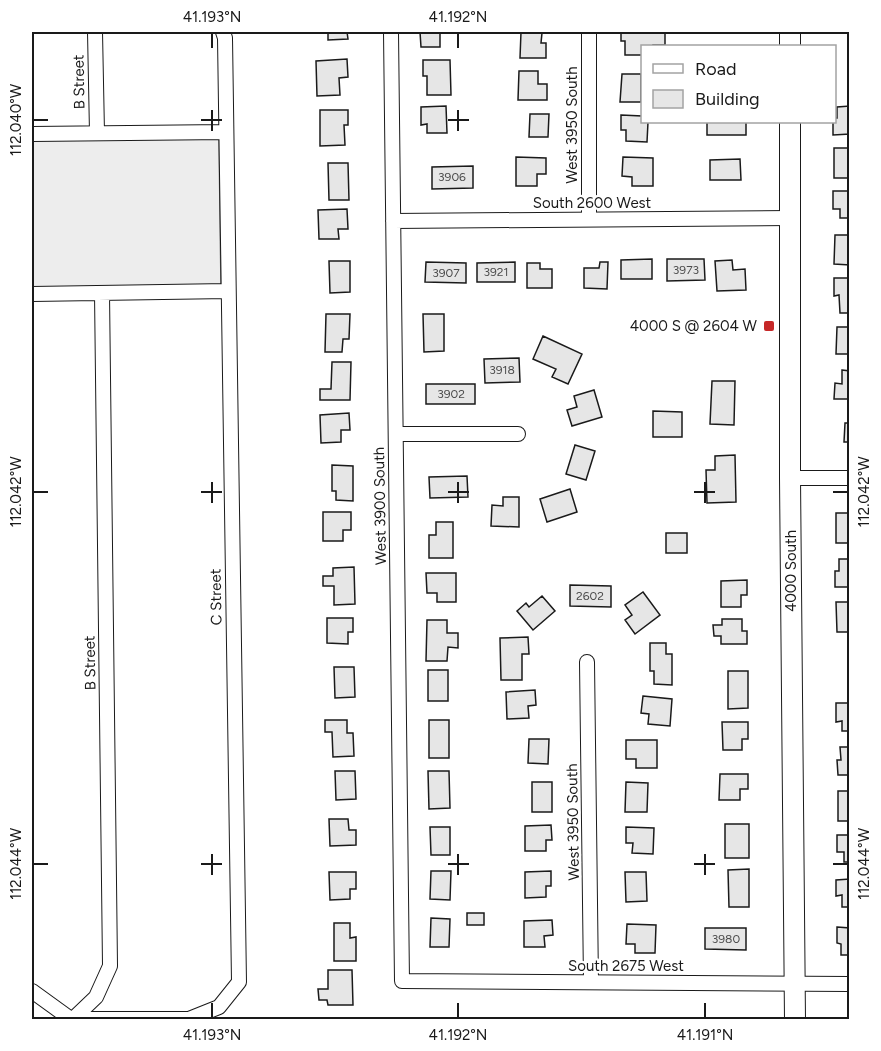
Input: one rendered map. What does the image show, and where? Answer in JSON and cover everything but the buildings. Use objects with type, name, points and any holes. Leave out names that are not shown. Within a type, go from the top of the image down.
[{"type":"street","name":"B Street","points":[[95,32],[97,133]]},
{"type":"street","name":"C Street","points":[[73,1019],[189,1019],[219,1007],[238,982],[225,38],[223,32]]},
{"type":"street","name":"West 3900 South","points":[[391,32],[402,981]]},
{"type":"street","name":"West 3950 South","points":[[589,32],[589,219]]},
{"type":"street","name":"4000 South","points":[[790,123],[790,478],[795,1020]]},
{"type":"street","points":[[32,134],[226,132]]},
{"type":"street","name":"South 2600 West","points":[[393,220],[790,218]]},
{"type":"street","points":[[32,294],[228,291]]},
{"type":"street","name":"B Street","points":[[73,1019],[96,997],[110,966],[102,293]]},
{"type":"street","points":[[396,434],[518,435]]},
{"type":"street","points":[[790,478],[849,478]]},
{"type":"street","name":"West 3950 South","points":[[587,662],[591,982]]},
{"type":"street","name":"South 2675 West","points":[[402,981],[849,984]]},
{"type":"street","points":[[32,991],[73,1019]]},
{"type":"shaded area","points":[[219,137],[221,288],[32,290],[32,138]]},
{"type":"place","name":"4000 S @ 2604 W","points":[[769,326]]}]
